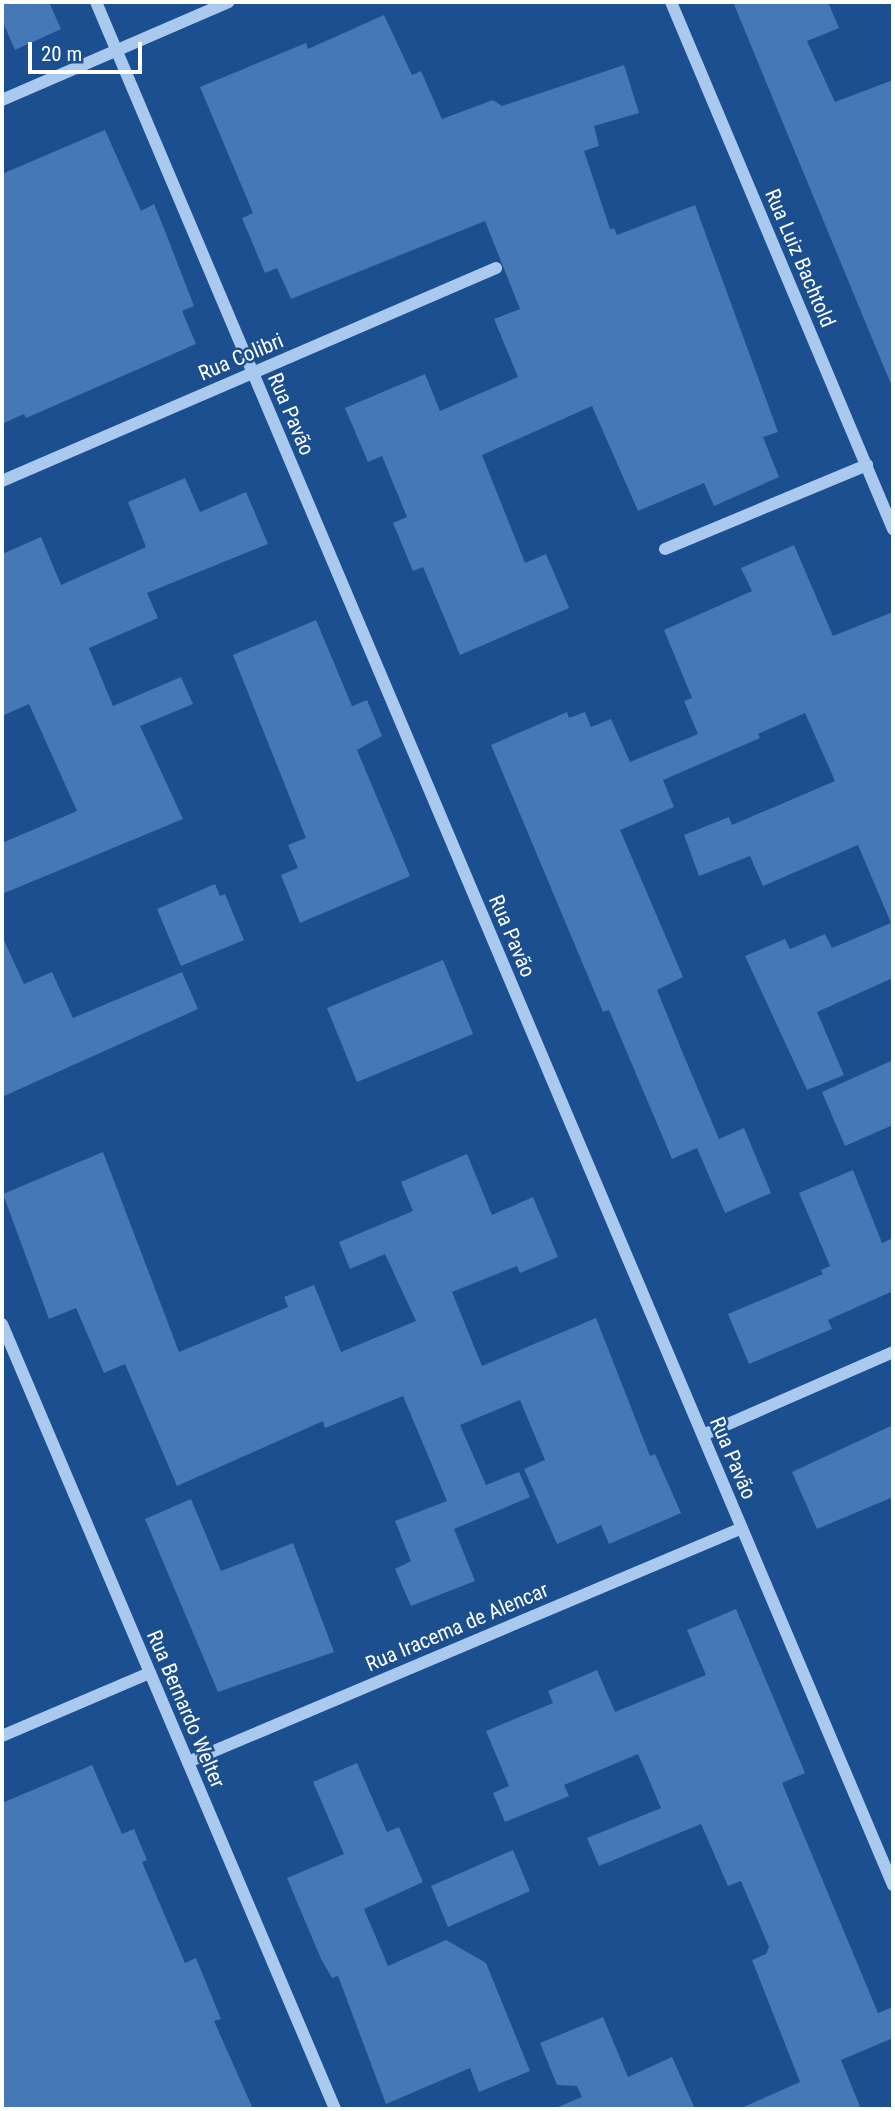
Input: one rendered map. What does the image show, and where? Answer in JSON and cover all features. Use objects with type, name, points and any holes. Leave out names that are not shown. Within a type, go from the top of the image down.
[{"type":"street","name":"Rua Pavão","points":[[96,2],[893,1885]]},
{"type":"street","points":[[2,100],[229,2]]},
{"type":"street","name":"Rua Luiz Bachtold","points":[[671,2],[893,529]]},
{"type":"street","name":"Rua Colibri","points":[[2,481],[496,268]]},
{"type":"street","points":[[665,549],[867,465]]},
{"type":"street","name":"Rua Bernardo Welter","points":[[2,1324],[335,2109]]},
{"type":"street","points":[[703,1435],[893,1352]]},
{"type":"street","name":"Rua Iracema de Alencar","points":[[188,1762],[742,1528]]},
{"type":"street","points":[[2,1736],[150,1673]]},
{"type":"building","points":[[2,2],[49,2],[61,29],[15,50],[2,20]]},
{"type":"building","points":[[733,2],[828,2],[839,28],[807,41],[835,102],[893,80],[893,389]]},
{"type":"building","points":[[384,15],[412,75],[421,71],[442,119],[493,100],[502,106],[624,65],[639,113],[594,126],[599,146],[584,151],[610,229],[614,228],[617,235],[695,205],[778,432],[763,437],[779,477],[714,506],[704,483],[638,511],[592,406],[482,455],[525,563],[546,554],[569,608],[460,655],[423,567],[413,571],[393,523],[407,517],[382,456],[368,462],[345,408],[425,374],[440,411],[518,377],[494,319],[520,309],[485,221],[291,299],[277,268],[265,273],[242,218],[253,213],[200,87],[306,43],[308,49]]},
{"type":"building","points":[[105,130],[141,211],[154,204],[194,306],[182,311],[196,344],[26,418],[24,414],[2,424],[2,174]]},
{"type":"building","points":[[185,478],[200,512],[246,492],[268,544],[147,593],[158,618],[89,648],[113,706],[181,677],[193,704],[140,726],[183,819],[2,894],[2,843],[77,811],[29,704],[2,716],[2,554],[41,537],[61,585],[146,547],[128,502]]},
{"type":"building","points":[[794,545],[833,636],[893,612],[893,978],[817,1012],[844,1075],[807,1090],[745,956],[785,939],[790,949],[825,934],[832,948],[891,923],[858,845],[763,886],[750,856],[699,876],[684,835],[729,817],[732,825],[835,781],[805,713],[758,734],[760,738],[663,780],[674,807],[620,830],[683,977],[657,990],[684,1056],[719,1139],[744,1128],[771,1193],[725,1213],[697,1148],[672,1159],[609,1010],[603,1012],[491,745],[567,712],[569,718],[585,712],[591,727],[611,719],[630,762],[698,734],[684,701],[692,698],[664,630],[752,591],[741,568]]},
{"type":"building","points":[[316,620],[352,706],[367,700],[382,736],[357,750],[410,876],[300,923],[281,875],[298,868],[288,845],[306,838],[233,655]]},
{"type":"building","points":[[215,884],[220,896],[225,894],[244,940],[181,966],[157,909]]},
{"type":"building","points":[[2,936],[24,984],[52,972],[73,1018],[182,972],[198,1009],[2,1097]]},
{"type":"building","points":[[443,960],[473,1034],[357,1082],[327,1008]]},
{"type":"building","points":[[893,1060],[893,1125],[845,1146],[822,1092]]},
{"type":"building","points":[[103,1152],[179,1352],[288,1307],[284,1297],[314,1285],[341,1352],[416,1321],[385,1254],[350,1269],[339,1242],[413,1211],[401,1182],[467,1154],[492,1215],[533,1197],[558,1257],[520,1273],[517,1266],[452,1292],[482,1366],[596,1318],[650,1456],[655,1454],[681,1513],[609,1544],[601,1525],[557,1544],[524,1469],[545,1460],[520,1400],[460,1425],[486,1485],[519,1472],[530,1497],[454,1529],[475,1581],[411,1606],[395,1569],[411,1561],[395,1521],[447,1501],[403,1396],[325,1428],[323,1421],[177,1486],[125,1364],[104,1373],[76,1308],[49,1319],[3,1194]]},
{"type":"building","points":[[853,1170],[882,1243],[893,1238],[893,1291],[828,1320],[832,1329],[749,1364],[728,1314],[823,1274],[821,1270],[830,1266],[799,1193]]},
{"type":"building","points":[[893,1425],[893,1497],[817,1529],[792,1472]]},
{"type":"building","points":[[191,1499],[221,1571],[293,1543],[334,1652],[218,1692],[145,1519]]},
{"type":"building","points":[[736,1609],[805,1773],[782,1783],[878,2013],[893,2007],[893,2038],[841,2060],[861,2109],[739,2109],[800,2082],[752,1960],[766,1954],[769,1947],[741,1881],[728,1886],[701,1824],[599,1866],[587,1838],[661,1808],[638,1754],[564,1785],[569,1796],[505,1822],[493,1793],[509,1786],[486,1731],[553,1703],[548,1691],[597,1670],[615,1712],[706,1675],[687,1630]]},
{"type":"building","points":[[357,1763],[387,1832],[399,1827],[423,1882],[364,1909],[388,1966],[446,1940],[486,1963],[530,2071],[479,2092],[470,2068],[386,2104],[338,1976],[332,1978],[321,1959],[287,1878],[344,1854],[313,1782]]},
{"type":"building","points":[[92,1765],[122,1834],[134,1829],[147,1860],[142,1862],[185,1963],[196,1958],[221,2019],[214,2021],[253,2109],[2,2109],[2,1803]]},
{"type":"building","points":[[513,1850],[530,1891],[448,1927],[431,1886]]},
{"type":"building","points":[[603,2017],[628,2077],[672,2057],[695,2109],[553,2109],[582,2097],[577,2086],[557,2085],[540,2043]]}]
